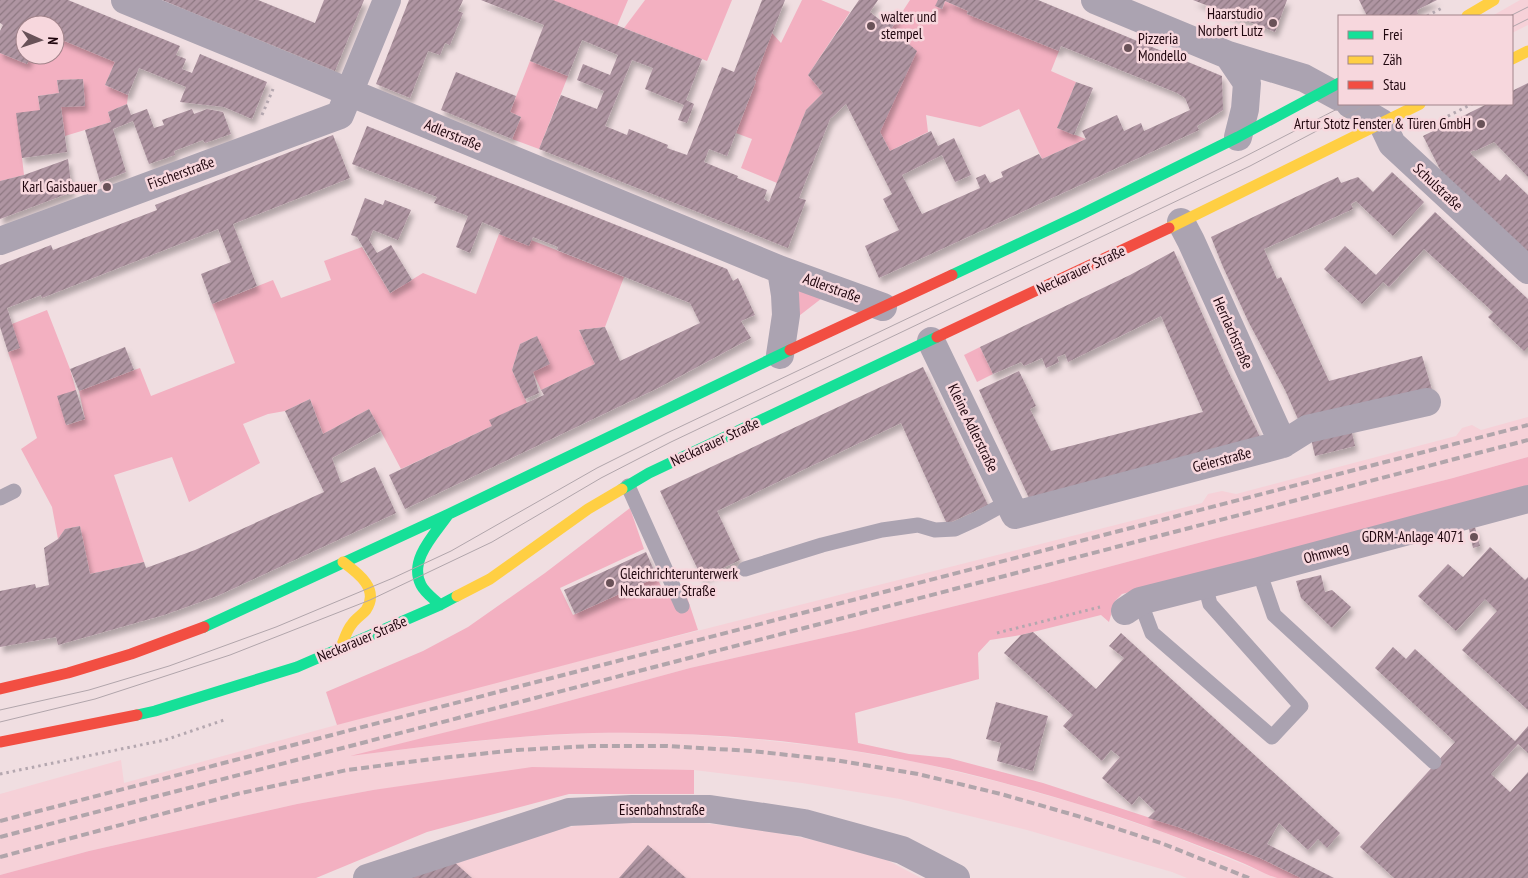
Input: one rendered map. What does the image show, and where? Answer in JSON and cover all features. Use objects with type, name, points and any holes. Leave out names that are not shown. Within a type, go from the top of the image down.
[{"type":"main road","points":[[1469,15],[1494,0]]},
{"type":"main road","points":[[1513,58],[1528,51]]},
{"type":"main road","points":[[0,689],[68,673],[131,654],[203,627],[449,514],[780,355],[1080,215],[1335,90]]},
{"type":"main road","name":"Neckarauer Straße","points":[[0,742],[156,712],[270,676],[340,649],[440,605],[490,578],[588,509],[649,473],[1181,222],[1418,105]]},
{"type":"main road","points":[[440,605],[422,586],[417,573],[420,557],[449,514]]},
{"type":"main road","points":[[340,649],[352,622],[363,614],[370,600],[370,589],[367,582],[343,562]]},
{"type":"street","name":"Adlerstraße","points":[[125,0],[781,270],[883,307]]},
{"type":"street","name":"Fischerstraße","points":[[0,241],[340,115],[387,0]]},
{"type":"street","points":[[1095,0],[1228,55],[1304,78],[1335,90]]},
{"type":"street","points":[[1228,55],[1247,84],[1245,109],[1238,138]]},
{"type":"street","points":[[1352,105],[1382,123]]},
{"type":"street","name":"Schulstraße","points":[[1382,123],[1392,144],[1528,270]]},
{"type":"street","name":"Herrlachstraße","points":[[1181,222],[1283,444]]},
{"type":"street","name":"Adlerstraße","points":[[780,355],[786,315],[781,270]]},
{"type":"street","name":"Kleine Adlerstraße","points":[[931,341],[1011,508]]},
{"type":"street","name":"Geierstraße","points":[[1011,508],[1283,444],[1307,430],[1427,402]]},
{"type":"street","name":"Ohmweg","points":[[1133,606],[1528,499]]},
{"type":"street","name":"Eisenbahnstraße","points":[[367,878],[569,812],[632,809],[710,809],[804,823],[902,850],[956,878]]},
{"type":"lane","points":[[628,486],[682,606]]},
{"type":"lane","points":[[0,498],[14,491]]},
{"type":"lane","points":[[745,569],[822,545],[882,530],[918,525],[935,530],[955,529],[1011,508]]},
{"type":"lane","points":[[1259,572],[1274,616],[1434,762]]},
{"type":"lane","points":[[1133,606],[1152,633],[1272,737],[1301,706],[1210,604],[1205,585]]},
{"type":"path","points":[[249,148],[282,65]]},
{"type":"path","points":[[997,633],[1098,607],[1133,606]]},
{"type":"shaded area","points":[[552,0],[628,0],[617,26]]},
{"type":"shaded area","points":[[645,0],[732,0],[707,61],[624,28]]},
{"type":"shaded area","points":[[802,0],[821,0],[850,12],[808,75],[823,93],[806,110],[777,183],[741,168],[752,139],[736,133],[772,33],[781,43]]},
{"type":"shaded area","points":[[910,0],[938,0],[936,6],[942,9],[945,1],[968,11],[967,14],[1059,51],[1051,71],[1076,82],[1057,128],[1086,139],[1042,159],[1019,109],[980,127],[926,115],[928,132],[890,151],[880,132],[891,29]]},
{"type":"shaded area","points":[[1520,0],[1528,0],[1528,25],[1513,32],[1513,15],[1494,15]]},
{"type":"shaded area","points":[[65,41],[115,62],[105,85],[128,95],[127,104],[108,112],[111,122],[65,136],[61,107],[85,106],[83,79],[57,80],[59,93],[38,96],[40,110],[22,158],[24,175],[0,181],[0,53],[15,59],[15,65],[65,65]]},
{"type":"shaded area","points":[[530,61],[568,76],[539,149],[512,139],[521,117],[510,112]]},
{"type":"shaded area","points":[[499,234],[528,245],[531,240],[624,277],[605,327],[579,330],[595,364],[541,390],[533,372],[537,336],[520,344],[512,370],[527,403],[490,420],[492,426],[401,469],[369,409],[323,434],[310,399],[285,411],[268,414],[243,424],[260,463],[189,502],[172,457],[114,475],[144,562],[90,574],[80,526],[65,529],[58,539],[52,507],[21,449],[37,438],[8,352],[19,348],[12,324],[47,310],[70,369],[76,390],[67,425],[85,419],[79,391],[134,370],[140,368],[151,396],[235,363],[212,304],[273,280],[281,298],[331,280],[324,261],[362,247],[390,293],[423,273],[476,294]]},
{"type":"shaded area","points":[[792,281],[826,295],[795,319]]},
{"type":"shaded area","points":[[980,347],[993,374],[977,382],[964,355]]},
{"type":"shaded area","points":[[1528,417],[1528,457],[1048,583],[854,631],[690,668],[357,755],[517,737],[592,733],[668,733],[753,739],[836,748],[921,763],[1085,806],[1165,833],[1277,878],[1187,878],[1027,830],[900,799],[802,783],[694,770],[373,790],[297,804],[89,851],[0,875],[0,794],[121,760],[124,783],[457,692],[1202,503],[1208,494],[1222,491],[1236,494],[1456,436],[1462,428],[1472,425],[1481,430]]},
{"type":"shaded area","points":[[1528,457],[1528,489],[1122,594],[1115,601],[1109,622],[1101,615],[1021,635],[990,640],[978,653],[979,679],[855,713],[858,743],[909,754],[949,758],[1043,783],[1178,827],[1260,858],[1301,878],[1273,877],[1226,856],[1148,827],[1004,783],[954,770],[903,760],[800,743],[696,734],[593,733],[502,739],[350,756],[539,709],[690,668],[854,631],[1048,583]]},
{"type":"shaded area","points":[[630,508],[644,549],[560,588],[573,615],[657,577],[666,598],[684,588],[698,630],[337,725],[326,692],[423,651],[468,627],[545,573]]},
{"type":"shaded area","points":[[532,767],[694,770],[694,794],[569,794],[427,832],[316,878],[0,878],[0,875],[89,851],[297,804],[373,790]]},
{"type":"shaded area","points":[[630,817],[764,830],[823,842],[885,859],[921,878],[392,878],[538,832]]},
{"type":"building","points":[[0,0],[68,0],[180,46],[176,55],[186,59],[182,69],[192,73],[200,54],[267,82],[252,119],[224,107],[180,102],[186,87],[139,68],[128,95],[105,85],[115,62],[65,41],[65,15],[15,15],[15,59],[0,53],[0,31],[3,25],[0,23]]},
{"type":"building","points":[[162,0],[258,0],[315,23],[324,0],[364,0],[335,71]]},
{"type":"building","points":[[409,0],[463,0],[458,11],[463,13],[450,45],[445,43],[440,55],[428,51],[410,98],[376,84]]},
{"type":"building","points":[[481,0],[553,0],[702,59],[686,100],[694,104],[687,123],[678,120],[684,105],[645,89],[653,68],[632,60],[605,126],[627,135],[629,129],[668,145],[667,148],[687,155],[722,67],[734,72],[762,0],[785,0],[727,156],[709,149],[704,162],[767,190],[764,199],[769,202],[806,110],[823,93],[808,75],[859,0],[878,0],[870,12],[885,24],[891,14],[898,18],[891,29],[917,51],[880,132],[890,151],[931,131],[938,146],[954,138],[971,175],[955,182],[942,155],[902,175],[922,214],[980,188],[976,178],[985,174],[990,183],[1003,177],[1001,172],[1039,154],[1042,159],[1086,139],[1082,131],[1117,115],[1124,131],[1141,123],[1144,131],[1190,110],[1185,98],[1177,93],[1061,46],[1059,51],[967,14],[968,11],[945,1],[942,9],[935,6],[938,0],[1038,0],[1222,76],[1223,110],[1197,126],[1199,130],[879,278],[865,246],[899,230],[883,199],[892,194],[846,104],[830,119],[799,198],[806,200],[788,248],[539,149],[561,95],[597,109],[604,91],[577,80],[583,64],[610,75],[618,55],[582,40],[568,76],[530,61],[544,25]]},
{"type":"building","points":[[1193,0],[1287,0],[1275,32]]},
{"type":"building","points":[[1359,0],[1437,0],[1417,10],[1418,14],[1416,15],[1366,15]]},
{"type":"building","points":[[456,72],[516,96],[510,112],[521,117],[512,139],[441,110]]},
{"type":"building","points":[[83,79],[85,106],[61,107],[67,152],[22,158],[16,113],[40,110],[38,96],[59,93],[57,80]]},
{"type":"building","points":[[1076,82],[1093,88],[1074,135],[1057,128]]},
{"type":"building","points":[[1528,83],[1528,177],[1494,142],[1470,152],[1500,181],[1506,174],[1528,195],[1528,258],[1447,183],[1423,136],[1485,105],[1513,105],[1513,90]]},
{"type":"building","points":[[127,104],[131,115],[147,109],[154,128],[164,125],[162,120],[192,109],[194,114],[207,109],[223,112],[231,134],[205,143],[203,140],[174,151],[175,155],[149,164],[133,121],[113,129],[126,172],[100,182],[85,130],[111,122],[108,112]]},
{"type":"building","points":[[367,126],[727,269],[733,281],[738,278],[755,315],[741,321],[751,338],[660,387],[405,509],[389,475],[492,426],[489,420],[544,395],[541,390],[595,364],[579,330],[605,327],[620,361],[700,323],[690,303],[557,250],[558,247],[533,237],[529,246],[499,234],[501,230],[482,222],[470,253],[456,247],[468,216],[434,203],[437,197],[352,164]]},
{"type":"building","points":[[333,135],[350,178],[233,224],[257,286],[212,304],[201,274],[231,262],[218,229],[42,298],[41,295],[7,308],[20,348],[8,352],[0,327],[0,265],[51,245],[53,250],[157,210],[155,205]]},
{"type":"building","points":[[68,159],[72,192],[0,219],[0,181],[24,175]]},
{"type":"building","points":[[1392,172],[1424,202],[1393,236],[1356,201],[1351,204],[1353,209],[1264,249],[1277,279],[1281,277],[1329,381],[1422,356],[1433,393],[1301,426],[1285,390],[1249,323],[1211,237],[1338,177],[1341,183],[1358,177],[1373,192]]},
{"type":"building","points":[[365,198],[383,205],[385,200],[411,210],[398,240],[373,230],[369,240],[377,253],[391,245],[412,280],[390,293],[357,237],[351,235]]},
{"type":"building","points":[[1435,212],[1528,299],[1528,347],[1524,351],[1488,317],[1493,312],[1424,249],[1389,287],[1383,282],[1362,304],[1324,269],[1345,246],[1376,275]]},
{"type":"building","points":[[1174,251],[1260,437],[1029,498],[979,390],[1019,371],[1036,406],[1030,409],[1051,451],[1203,412],[1161,316],[1068,362],[1065,354],[1057,357],[1059,362],[1046,368],[1042,358],[1024,366],[1021,362],[993,374],[980,347],[1130,275]]},
{"type":"building","points":[[537,336],[550,364],[533,372],[539,393],[525,399],[512,370],[520,344]]},
{"type":"building","points":[[125,347],[134,370],[79,391],[70,369]]},
{"type":"building","points":[[923,367],[988,505],[947,524],[901,423],[717,511],[740,560],[702,578],[660,491]]},
{"type":"building","points":[[76,390],[85,419],[66,425],[57,396]]},
{"type":"building","points":[[310,399],[323,434],[369,409],[381,431],[332,458],[341,483],[375,467],[396,513],[217,596],[164,615],[58,645],[56,637],[0,647],[0,591],[35,584],[36,588],[49,585],[44,548],[58,539],[65,529],[80,526],[90,574],[144,562],[146,568],[195,550],[324,492],[285,411]]},
{"type":"building","points":[[1350,424],[1355,446],[1315,456],[1310,434]]},
{"type":"building","name":"GDRM-Anlage 4071","points":[[1475,527],[1480,546],[1473,548],[1469,529]]},
{"type":"building","points":[[1490,547],[1525,580],[1528,577],[1528,710],[1462,650],[1497,611],[1485,599],[1456,631],[1418,596],[1448,564],[1463,577]]},
{"type":"building","name":"Gleichrichterunterwerk Neckarauer Straße","points":[[646,552],[657,577],[575,614],[564,590]]},
{"type":"building","points":[[1321,575],[1325,592],[1332,590],[1351,607],[1332,628],[1301,598],[1296,581]]},
{"type":"building","points":[[1033,632],[1096,689],[1124,658],[1109,646],[1121,633],[1340,833],[1327,848],[1318,839],[1308,850],[1279,823],[1267,844],[1334,878],[1301,878],[1260,858],[1178,827],[1148,818],[1155,811],[1139,796],[1132,805],[1102,778],[1120,757],[1111,750],[1102,761],[1063,726],[1073,715],[1004,653],[1021,635]]},
{"type":"building","points":[[1393,647],[1406,659],[1415,649],[1515,741],[1528,726],[1528,753],[1518,744],[1491,774],[1510,792],[1528,772],[1528,878],[1394,878],[1360,847],[1455,742],[1375,668]]},
{"type":"building","points":[[996,702],[1048,716],[1033,771],[997,761],[1001,743],[986,739]]},
{"type":"building","points":[[648,845],[686,878],[619,878]]},
{"type":"building","points":[[452,860],[472,878],[405,878]]},
{"type":"tram line","points":[[1512,15],[1528,7]]},
{"type":"tram line","points":[[1513,26],[1528,19]]},
{"type":"tram line","points":[[0,710],[89,690],[169,666],[276,627],[393,578],[451,551],[597,468],[667,433],[1242,158],[1345,105]]},
{"type":"tram line","points":[[0,722],[95,699],[230,655],[370,600],[492,542],[601,478],[671,442],[1250,166],[1366,105]]},
{"type":"railway","points":[[0,821],[1528,425]]},
{"type":"railway","points":[[0,837],[1528,440]]},
{"type":"railway","points":[[0,857],[237,794],[347,770],[517,750],[592,746],[667,746],[751,751],[835,760],[918,774],[1001,794],[1081,817],[1161,843],[1249,878]]},
{"type":"traffic: fast","points":[[952,275],[1080,215],[1238,137],[1338,84]]},
{"type":"traffic: fast","points":[[622,489],[649,473],[937,337]]},
{"type":"traffic: fast","points":[[204,627],[449,514],[790,350]]},
{"type":"traffic: fast","points":[[440,605],[421,585],[418,576],[418,566],[420,557],[430,539],[448,515]]},
{"type":"traffic: fast","points":[[137,715],[297,667],[457,596]]},
{"type":"traffic: slow","points":[[1469,15],[1494,0]]},
{"type":"traffic: slow","points":[[1513,58],[1528,51]]},
{"type":"traffic: slow","points":[[1169,228],[1418,105]]},
{"type":"traffic: slow","points":[[457,596],[490,579],[588,509],[622,489]]},
{"type":"traffic: slow","points":[[340,649],[350,627],[366,610],[370,602],[369,588],[361,576],[343,562]]},
{"type":"traffic: jam","points":[[937,337],[1169,228]]},
{"type":"traffic: jam","points":[[790,350],[952,275]]},
{"type":"traffic: jam","points":[[0,689],[68,673],[131,654],[204,627]]},
{"type":"traffic: jam","points":[[0,742],[137,715]]},
{"type":"place","name":"Haarstudio Norbert Lutz","points":[[1273,23]]},
{"type":"place","name":"walter und stempel","points":[[871,26]]},
{"type":"place","name":"Pizzeria Mondello","points":[[1128,48]]},
{"type":"place","name":"Artur Stotz Fenster & Türen GmbH","points":[[1481,124]]},
{"type":"place","name":"Karl Gaisbauer","points":[[107,187]]},
{"type":"place","name":"GDRM-Anlage 4071","points":[[1474,537]]},
{"type":"place","name":"Gleichrichterunterwerk Neckarauer Straße","points":[[610,583]]}]
